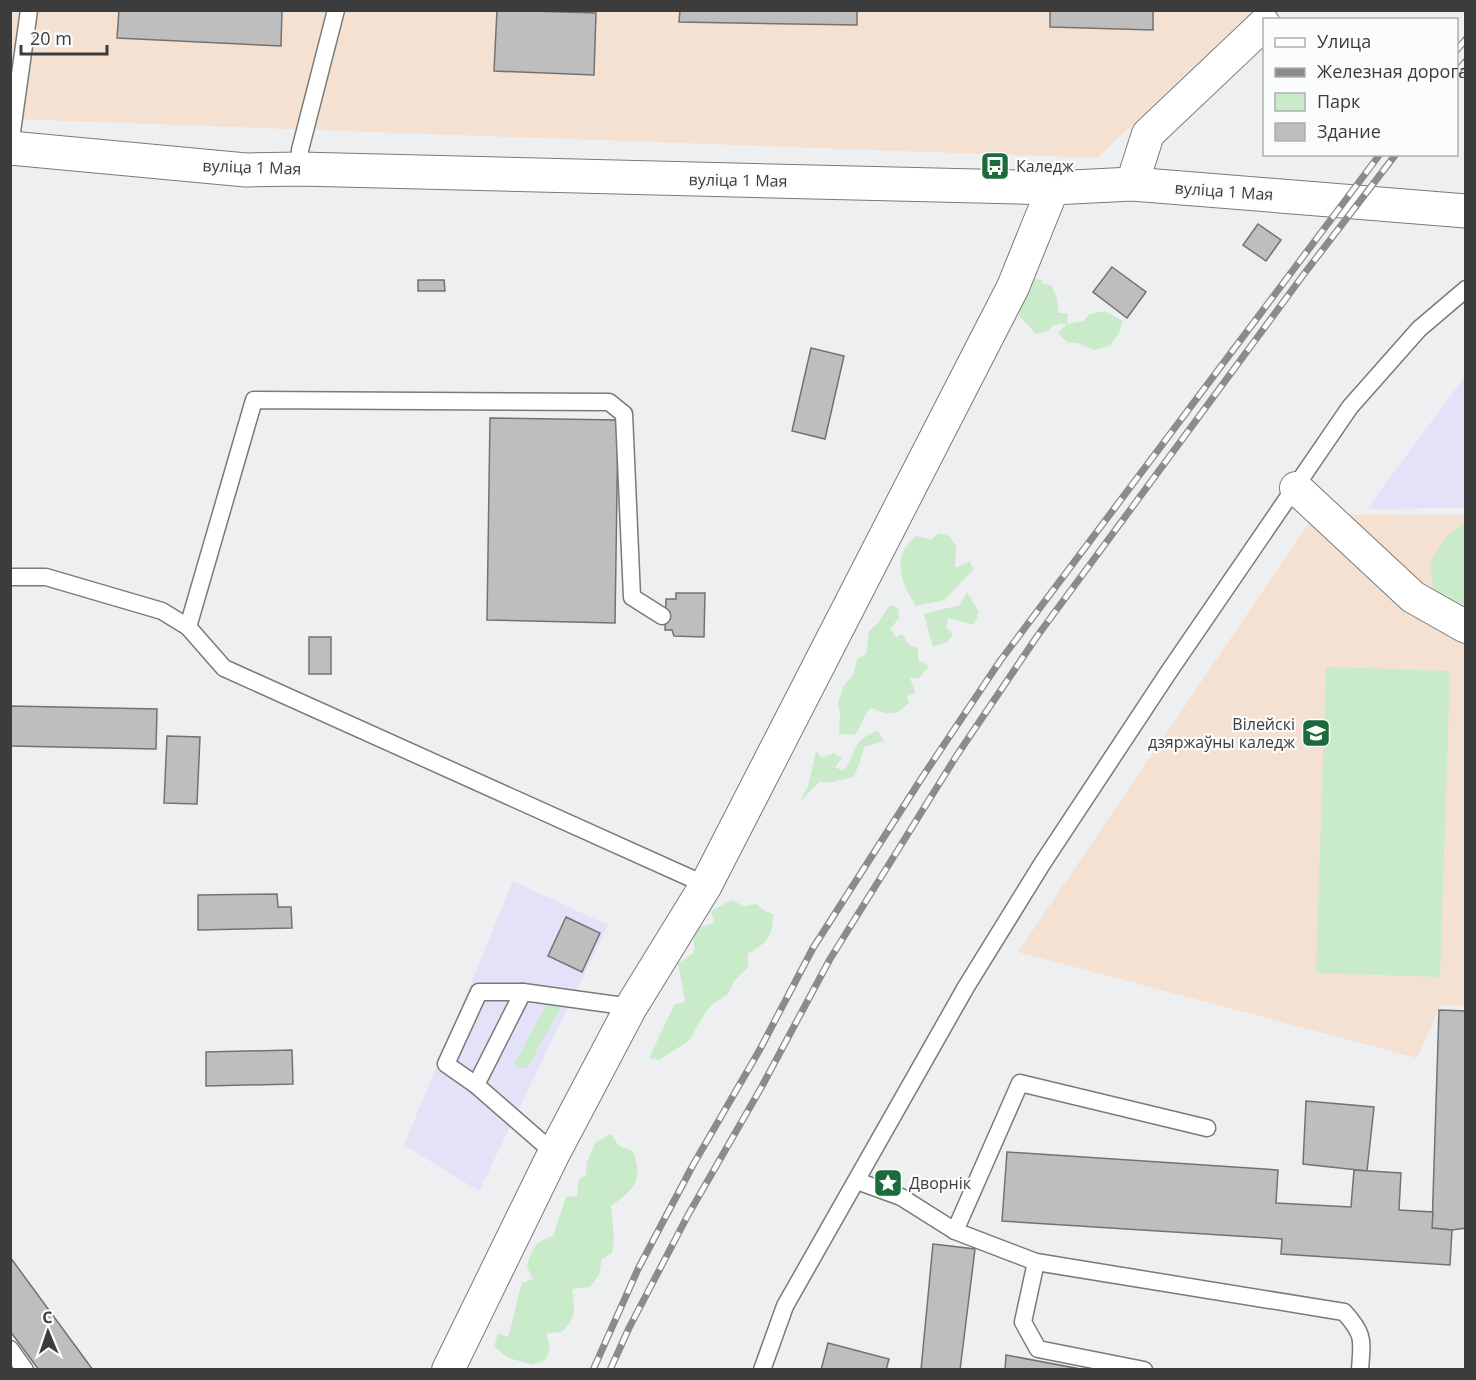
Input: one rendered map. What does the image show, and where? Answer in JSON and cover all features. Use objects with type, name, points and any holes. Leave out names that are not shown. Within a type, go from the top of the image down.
[{"type":"main road","name":"вуліца 1 Мая","points":[[10,147],[246,170],[300,169],[1053,188],[1132,184],[1466,211]]},
{"type":"street","points":[[1132,184],[1148,135],[1263,25]]},
{"type":"street","points":[[448,1370],[554,1154],[631,1007],[706,885],[1014,287],[1053,188]]},
{"type":"street","points":[[1296,488],[1413,597],[1466,627]]},
{"type":"lane","points":[[10,147],[29,10]]},
{"type":"lane","points":[[300,169],[300,150],[336,10]]},
{"type":"lane","points":[[762,1370],[784,1306],[966,987],[1042,864],[1168,673],[1350,407],[1419,330],[1466,289]]},
{"type":"lane","points":[[188,627],[254,400],[609,402],[624,414],[632,597],[662,616]]},
{"type":"lane","points":[[10,577],[46,577],[162,611],[188,627],[224,668],[706,885]]},
{"type":"lane","points":[[554,1154],[477,1085],[446,1064],[479,992],[523,992],[631,1007]]},
{"type":"lane","points":[[477,1085],[523,992]]},
{"type":"lane","points":[[955,1231],[1020,1083],[1207,1128]]},
{"type":"lane","points":[[857,1181],[901,1197],[955,1231],[1036,1262],[1344,1312],[1356,1326],[1362,1340],[1360,1370]]},
{"type":"lane","points":[[1036,1262],[1023,1322],[1038,1349],[1144,1370]]},
{"type":"lane","points":[[10,1349],[25,1370]]},
{"type":"shaded area","points":[[11,11],[1252,11],[1097,158],[11,119]]},
{"type":"shaded area","points":[[1465,374],[1465,508],[1367,509],[1463,379]]},
{"type":"shaded area","name":"Вілейскі дзяржаўны каледж","points":[[1315,514],[1465,515],[1465,1005],[1441,1005],[1417,1058],[1018,952]]},
{"type":"shaded area","points":[[513,881],[608,925],[479,1191],[404,1145]]},
{"type":"green space","points":[[1035,279],[1042,280],[1042,284],[1051,285],[1056,295],[1059,313],[1068,313],[1067,324],[1083,321],[1090,314],[1105,311],[1123,321],[1119,333],[1110,346],[1094,350],[1078,343],[1067,342],[1058,333],[1066,325],[1061,323],[1052,326],[1049,331],[1036,334],[1019,316],[1026,285]]},
{"type":"green space","points":[[1465,524],[1465,615],[1449,616],[1433,588],[1430,562],[1448,535]]},
{"type":"green space","points":[[938,533],[949,536],[956,545],[955,568],[970,561],[973,570],[944,600],[916,606],[903,578],[901,560],[903,551],[917,536],[931,540]]},
{"type":"green space","points":[[967,592],[979,612],[974,625],[948,618],[946,627],[953,634],[947,642],[933,647],[924,614],[960,605]]},
{"type":"green space","points":[[890,605],[898,608],[899,618],[890,629],[896,637],[902,634],[909,645],[918,648],[918,660],[929,666],[919,678],[910,678],[915,692],[907,697],[909,703],[897,713],[885,713],[871,708],[854,735],[839,734],[838,703],[843,687],[854,673],[857,659],[866,654],[869,631],[878,623]]},
{"type":"green space","points":[[1326,667],[1450,671],[1440,977],[1316,973]]},
{"type":"green space","points":[[877,731],[884,741],[864,747],[853,777],[833,782],[819,782],[800,802],[808,786],[816,751],[822,758],[834,753],[842,758],[835,767],[843,771],[859,743]]},
{"type":"green space","points":[[731,900],[744,906],[757,904],[773,914],[772,928],[768,938],[748,954],[748,967],[734,981],[728,994],[711,1005],[690,1040],[659,1060],[649,1058],[674,1005],[685,1002],[678,963],[694,953],[697,928],[714,923],[711,911]]},
{"type":"green space","points":[[548,1001],[559,1002],[561,1007],[527,1068],[518,1068],[515,1063]]},
{"type":"green space","points":[[611,1134],[619,1146],[633,1151],[637,1170],[637,1177],[631,1189],[611,1206],[614,1239],[612,1253],[602,1259],[599,1275],[590,1287],[572,1289],[573,1317],[562,1332],[547,1333],[550,1350],[546,1359],[533,1365],[509,1358],[494,1347],[498,1333],[508,1337],[522,1283],[533,1279],[527,1267],[532,1251],[542,1241],[553,1236],[566,1197],[577,1196],[579,1179],[586,1175],[587,1162],[596,1142]]},
{"type":"building","points":[[119,10],[282,10],[281,46],[117,38]]},
{"type":"building","points":[[497,10],[596,13],[594,75],[494,71]]},
{"type":"building","points":[[680,10],[857,10],[857,25],[679,22]]},
{"type":"building","points":[[1050,10],[1153,10],[1153,30],[1050,27]]},
{"type":"building","points":[[1258,224],[1281,240],[1266,261],[1243,245]]},
{"type":"building","points":[[1112,267],[1146,292],[1127,318],[1093,292]]},
{"type":"building","points":[[418,280],[444,280],[445,291],[418,291]]},
{"type":"building","points":[[811,348],[844,356],[825,439],[792,431]]},
{"type":"building","points":[[490,418],[618,420],[615,623],[487,620]]},
{"type":"building","points":[[676,593],[705,593],[704,637],[674,636],[672,630],[665,630],[666,599],[676,599]]},
{"type":"building","points":[[309,637],[331,637],[331,674],[309,674]]},
{"type":"building","points":[[10,706],[157,709],[156,749],[10,746]]},
{"type":"building","points":[[167,736],[200,737],[197,804],[164,803]]},
{"type":"building","points":[[277,894],[278,907],[291,907],[292,928],[198,930],[198,895]]},
{"type":"building","points":[[566,917],[600,933],[582,972],[548,956]]},
{"type":"building","points":[[1439,1010],[1466,1011],[1466,1228],[1452,1230],[1432,1228]]},
{"type":"building","points":[[292,1050],[293,1084],[206,1086],[206,1052]]},
{"type":"building","points":[[1306,1101],[1374,1107],[1367,1171],[1303,1164]]},
{"type":"building","points":[[1007,1152],[1278,1170],[1276,1203],[1351,1207],[1354,1170],[1401,1173],[1399,1210],[1433,1212],[1432,1228],[1452,1230],[1450,1265],[1281,1254],[1282,1239],[1002,1221]]},
{"type":"building","points":[[933,1244],[975,1249],[960,1370],[921,1370]]},
{"type":"building","points":[[10,1257],[93,1370],[39,1370],[10,1331]]},
{"type":"building","points":[[828,1343],[889,1359],[886,1370],[821,1370]]},
{"type":"building","points":[[1006,1355],[1086,1370],[1005,1370]]},
{"type":"railway","points":[[1458,49],[1466,39]]},
{"type":"railway","points":[[1458,71],[1466,61]]},
{"type":"railway","points":[[593,1370],[638,1269],[693,1165],[759,1051],[813,948],[923,776],[1000,661],[1379,156]]},
{"type":"railway","points":[[610,1370],[629,1328],[688,1215],[761,1088],[830,959],[957,755],[1038,635],[1304,274],[1394,156]]},
{"type":"place","name":"Каледж","points":[[995,166]]},
{"type":"place","name":"Вілейскі дзяржаўны каледж","points":[[1316,733]]},
{"type":"place","name":"Дворнік","points":[[888,1183]]}]
